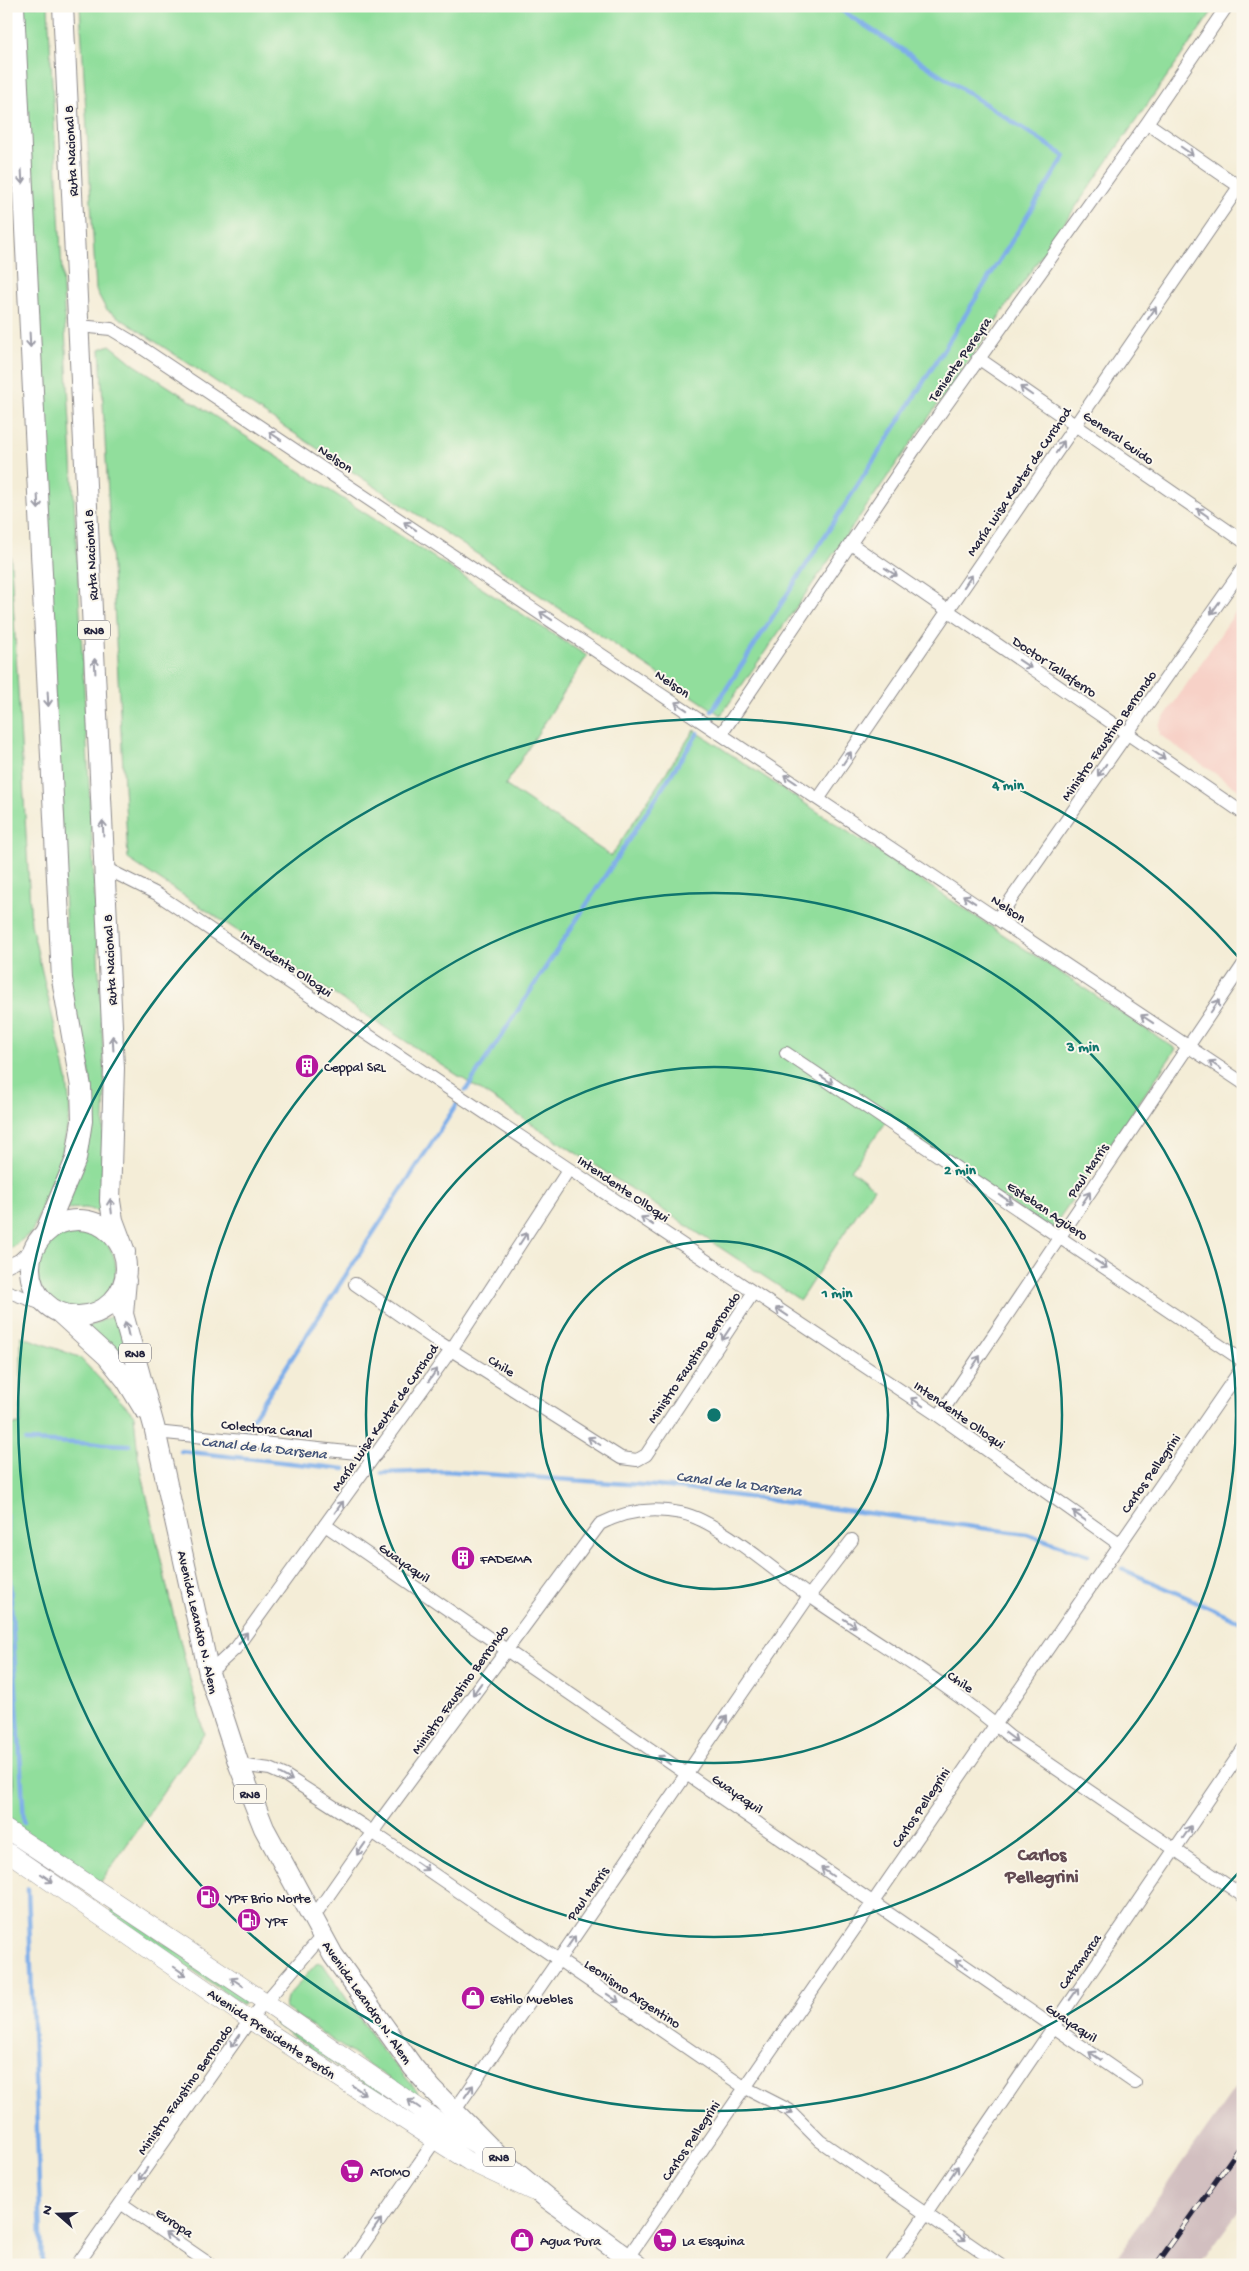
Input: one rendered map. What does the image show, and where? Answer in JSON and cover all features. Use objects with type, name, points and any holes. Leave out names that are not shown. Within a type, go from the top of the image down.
[{"type":"main road","name":"RN8","points":[[14,6],[62,979],[81,1087],[82,1113],[76,1158],[30,1263],[32,1284],[39,1296],[54,1310]]},
{"type":"main road","name":"Ruta Nacional 8","points":[[63,6],[114,1068],[110,1201],[113,1220],[124,1252]]},
{"type":"main road","name":"RN8","points":[[41,1238],[56,1225],[69,1220],[97,1223],[118,1240],[124,1252],[127,1266],[126,1280]]},
{"type":"main road","points":[[54,1310],[74,1317],[101,1312],[112,1304],[126,1280]]},
{"type":"main road","name":"Avenida Leandro N. Alem","points":[[126,1280],[123,1314],[155,1429],[209,1673],[239,1765],[264,1828],[312,1919],[354,1987],[412,2066],[444,2127]]},
{"type":"main road","name":"Avenida Leandro N. Alem","points":[[54,1310],[107,1356],[127,1380],[155,1429]]},
{"type":"main road","name":"Avenida Presidente Perón","points":[[6,1829],[264,2001],[444,2127],[468,2161],[548,2199]]},
{"type":"main road","name":"Avenida Presidente Perón","points":[[6,1851],[250,2020],[500,2158],[548,2199],[629,2262]]},
{"type":"main road","points":[[85,1905],[96,1889]]},
{"type":"street","name":"Teniente Pereyra","points":[[722,733],[978,358],[1147,123],[1227,6]]},
{"type":"street","points":[[1147,123],[1241,186]]},
{"type":"street","name":"María Luisa Keuter de Curchod","points":[[819,798],[1241,186]]},
{"type":"street","name":"Nelson","points":[[78,326],[111,329],[136,344],[722,733],[1243,1083]]},
{"type":"street","name":"General Guido","points":[[978,358],[1243,541]]},
{"type":"street","name":"Doctor Tallaferro","points":[[851,544],[1243,812]]},
{"type":"street","name":"Ministro Faustino Berrondo","points":[[998,918],[1243,568]]},
{"type":"street","name":"Intendente Olloqui","points":[[105,868],[157,894],[939,1416],[1119,1544]]},
{"type":"street","name":"Paul Harris","points":[[939,1416],[1243,965]]},
{"type":"street","name":"Esteban Agüero","points":[[786,1053],[1061,1236],[1243,1361]]},
{"type":"street","name":"María Luisa Keuter de Curchod","points":[[209,1673],[236,1648],[376,1455],[450,1350],[569,1169]]},
{"type":"street","points":[[6,1266],[19,1260],[41,1238]]},
{"type":"street","name":"Chile","points":[[356,1284],[450,1350],[621,1458],[637,1460]]},
{"type":"street","points":[[6,1291],[54,1310]]},
{"type":"street","name":"Ministro Faustino Berrondo","points":[[637,1460],[646,1454],[753,1293]]},
{"type":"street","name":"Carlos Pellegrini","points":[[629,2262],[744,2087],[1243,1366]]},
{"type":"street","name":"Colectora Canal","points":[[155,1429],[376,1455]]},
{"type":"street","name":"Ministro Faustino Berrondo","points":[[312,1919],[505,1650],[600,1524],[631,1512],[653,1511]]},
{"type":"street","name":"Chile","points":[[653,1511],[681,1513],[699,1519],[719,1530],[810,1596],[995,1724],[1010,1737],[1243,1896]]},
{"type":"street","name":"Guayaquil","points":[[326,1525],[1135,2083]]},
{"type":"street","name":"Paul Harris","points":[[349,2265],[810,1596],[852,1540]]},
{"type":"street","name":"Catamarca","points":[[891,2265],[1052,2026],[1243,1749]]},
{"type":"street","name":"Leonismo Argentino","points":[[239,1765],[270,1769],[286,1776],[373,1832],[558,1961],[744,2087],[789,2110],[820,2141],[1000,2265]]},
{"type":"street","name":"Ministro Faustino Berrondo","points":[[77,2265],[264,2001],[322,1936]]},
{"type":"street","name":"Europa","points":[[122,2204],[211,2265]]},
{"type":"shaded area","points":[[1243,601],[1243,793],[1160,735],[1159,725]]},
{"type":"shaded area","points":[[1243,2077],[1243,2205],[1199,2265],[1111,2265]]},
{"type":"green space","points":[[20,6],[48,6],[105,1087],[101,1212],[86,1208],[64,1209],[88,1134],[91,1091],[87,1057],[69,991]]},
{"type":"green space","points":[[80,6],[1216,6],[721,715],[106,309],[96,290]]},
{"type":"green space","points":[[110,345],[135,365],[587,656],[505,785],[611,856],[694,730],[1176,1049],[1051,1230],[887,1121],[851,1170],[874,1188],[800,1300],[128,859],[100,349]]},
{"type":"green space","points":[[6,474],[31,924],[67,1079],[70,1112],[61,1159],[32,1232],[6,1252]]},
{"type":"green space","points":[[76,1229],[91,1232],[104,1241],[113,1254],[116,1269],[113,1284],[104,1297],[91,1306],[76,1309],[61,1306],[48,1297],[39,1284],[36,1269],[39,1254],[48,1241],[61,1232]]},
{"type":"green space","points":[[119,1313],[140,1387],[87,1327]]},
{"type":"green space","points":[[21,1336],[79,1357],[134,1415],[138,1456],[171,1605],[204,1734],[100,1883],[6,1820],[6,1425],[21,1424]]},
{"type":"green space","points":[[6,1714],[14,1787],[8,1815],[6,1814]]},
{"type":"green space","points":[[114,1908],[246,2000],[243,2005],[110,1913]]},
{"type":"green space","points":[[316,1964],[323,1964],[380,2048],[416,2089],[418,2093],[415,2096],[285,2008],[287,1997]]},
{"type":"green space","points":[[278,2019],[429,2121],[425,2126],[275,2024]]},
{"type":"waterway","points":[[712,711],[899,421],[1065,156],[835,6]]},
{"type":"waterway","points":[[466,1090],[698,733]]},
{"type":"waterway","points":[[245,1430],[457,1104]]},
{"type":"waterway","name":"Canal de la Darsena","points":[[26,1441],[130,1445]]},
{"type":"waterway","name":"Canal de la Darsena","points":[[181,1451],[345,1469]]},
{"type":"waterway","name":"Canal de la Darsena","points":[[382,1473],[444,1471],[669,1487],[1027,1534],[1088,1555]]},
{"type":"waterway","points":[[6,1515],[24,1822]]},
{"type":"waterway","name":"Canal de la Darsena","points":[[1122,1569],[1243,1622]]},
{"type":"waterway","points":[[28,1889],[42,2265]]},
{"type":"railway","points":[[1156,2265],[1243,2143]]},
{"type":"place","name":"Ceppal SRL","points":[[307,1066]]},
{"type":"place","name":"FADEMA","points":[[463,1558]]},
{"type":"place","name":"YPF Brio Norte","points":[[208,1897]]},
{"type":"place","name":"YPF","points":[[249,1920]]},
{"type":"place","name":"Estilo Muebles","points":[[473,1998]]},
{"type":"place","name":"ATOMO","points":[[352,2171]]},
{"type":"place","name":"Agua Pura","points":[[522,2240]]},
{"type":"place","name":"La Esquina","points":[[665,2240]]},
{"type":"district","name":"Carlos Pellegrini","points":[[1042,1864]]}]
